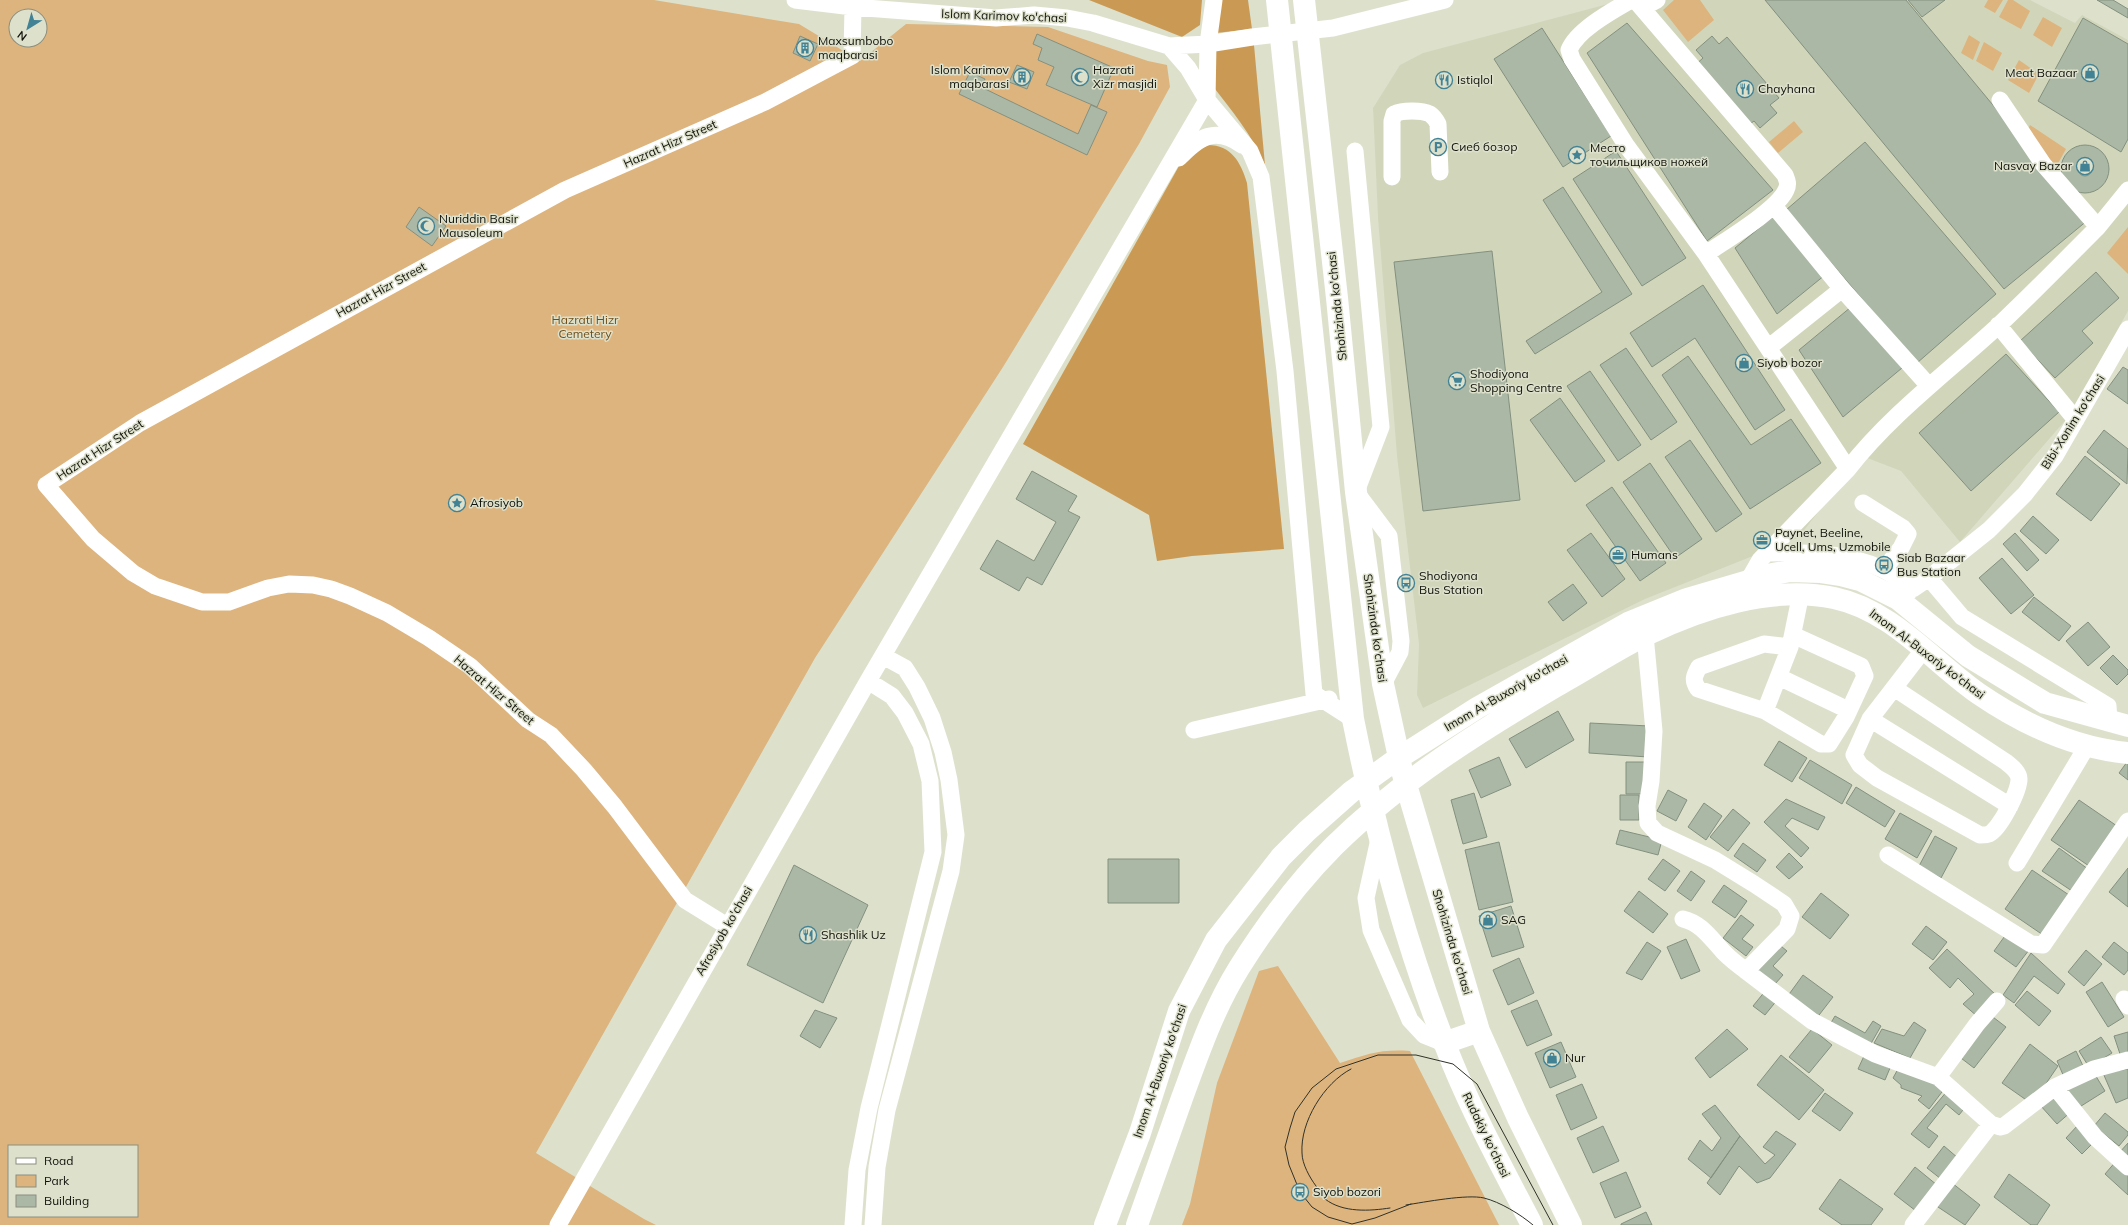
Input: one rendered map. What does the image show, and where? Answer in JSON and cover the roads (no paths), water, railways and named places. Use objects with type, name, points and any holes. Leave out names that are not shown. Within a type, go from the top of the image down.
[{"type":"main road","points":[[1277,0],[1354,719],[1379,838],[1411,944],[1444,1043],[1479,1031]]},
{"type":"main road","name":"Shohizinda ko'chasi","points":[[1304,0],[1337,298],[1356,492],[1383,684],[1402,771],[1479,1031],[1518,1118],[1571,1225]]},
{"type":"main road","name":"Imom Al-Buxoriy ko'chasi","points":[[1584,659],[1628,623],[1687,599],[1748,581],[1791,571],[1821,572],[1860,580],[1906,594],[1968,656],[2020,689],[2045,703],[2120,724]]},
{"type":"main road","name":"Imom Al-Buxoriy ko'chasi","points":[[1105,1225],[1140,1133],[1179,1011],[1216,940],[1262,879],[1307,831],[1351,792],[1397,759],[1481,718],[1584,659],[1696,614],[1754,598],[1801,593],[1855,603],[1877,614],[1924,649],[1979,694],[2038,728],[2087,746],[2124,752]]},
{"type":"main road","name":"Imom Al-Buxoriy ko'chasi","points":[[1137,1225],[1209,1023],[1239,968],[1263,932],[1288,898],[1329,851],[1373,810],[1481,718]]},
{"type":"main road","points":[[2120,724],[2124,752]]},
{"type":"main road","name":"Rudakiy ko'chasi","points":[[1444,1043],[1473,1109],[1532,1225]]},
{"type":"street","name":"Islom Karimov ko'chasi","points":[[795,0],[853,7],[996,18],[1034,15],[1067,18],[1093,23],[1169,46],[1208,44],[1252,37],[1333,28],[1437,2]]},
{"type":"street","points":[[1165,172],[1207,100],[1208,44],[1214,0]]},
{"type":"street","points":[[1410,0],[1437,2]]},
{"type":"street","points":[[1706,254],[1774,206],[1786,190],[1788,182],[1785,175],[1641,2],[1610,13],[1573,41],[1569,50],[1572,59],[1626,145],[1706,254],[1848,469]]},
{"type":"street","name":"Hazrat Hizr Street","points":[[727,926],[684,900],[615,807],[584,770],[551,735],[528,720],[470,666],[429,638],[387,614],[350,596],[331,589],[313,585],[289,584],[268,588],[229,602],[202,602],[155,586],[133,573],[93,539],[46,485],[140,423],[565,190],[765,102],[852,56],[853,7]]},
{"type":"street","points":[[1169,46],[1192,72],[1207,100],[1250,151],[1262,177],[1282,348],[1314,694],[1354,719]]},
{"type":"street","points":[[2000,100],[2043,164],[2098,227]]},
{"type":"street","points":[[1392,177],[1392,121],[1394,114],[1400,111],[1428,113],[1434,117],[1438,124],[1440,172]]},
{"type":"street","points":[[1165,172],[1189,148],[1206,137],[1224,135],[1233,138],[1250,151]]},
{"type":"street","points":[[1355,151],[1381,427],[1356,492]]},
{"type":"street","name":"Afrosiyob ko'chasi","points":[[558,1225],[727,926],[892,639],[1165,172]]},
{"type":"street","points":[[1748,581],[1760,560],[1848,469],[1866,445],[1929,386],[1998,325],[2098,227],[2128,190]]},
{"type":"street","points":[[1774,206],[1842,289],[1929,386]]},
{"type":"street","points":[[1768,348],[1842,289]]},
{"type":"street","points":[[1998,325],[2076,420]]},
{"type":"street","name":"Bibi-Xonim ko'chasi","points":[[1906,594],[1929,578],[1989,530],[2025,494],[2055,456],[2128,329]]},
{"type":"street","points":[[1863,502],[1903,528],[1908,534],[1901,548],[1884,569]]},
{"type":"street","points":[[1768,553],[1816,552],[1859,559],[1884,569],[1906,594]]},
{"type":"street","points":[[1929,578],[1962,617],[2108,706],[2120,724]]},
{"type":"street","points":[[1765,711],[1779,677],[1791,641],[1801,593]]},
{"type":"street","points":[[1645,635],[1654,731],[1652,780],[1646,810],[1648,823],[1657,832],[1715,860],[1754,884],[1784,904],[1791,916],[1787,929],[1746,971]]},
{"type":"street","points":[[1791,641],[1861,666],[1865,676],[1829,744],[1821,744],[1765,711],[1698,688],[1694,682],[1694,675],[1699,667],[1764,644],[1791,641]]},
{"type":"street","points":[[1894,688],[2006,762],[2017,772],[2019,779],[2010,806],[1997,826],[1989,834],[1980,835],[1877,778],[1860,765],[1854,756],[1870,719],[1924,649]]},
{"type":"street","points":[[873,1225],[877,1167],[888,1110],[951,871],[956,835],[947,773],[932,718],[905,668],[883,656]]},
{"type":"street","points":[[1779,677],[1848,710]]},
{"type":"street","points":[[853,1225],[857,1170],[869,1108],[933,852],[930,781],[921,744],[905,713],[892,696],[868,681]]},
{"type":"street","points":[[1194,730],[1323,699],[1351,696]]},
{"type":"street","points":[[1870,719],[2010,806]]},
{"type":"street","points":[[2017,863],[2087,746]]},
{"type":"street","points":[[1888,855],[2032,944],[2043,945],[2128,820]]},
{"type":"street","points":[[1379,838],[1366,898],[1371,930],[1410,1020],[1424,1035],[1444,1043]]},
{"type":"street","points":[[1684,919],[1697,925],[1712,937],[1720,949],[1746,971],[1812,1021],[1875,1054],[1938,1077],[1991,1124],[2000,1127],[2004,1126],[2055,1087],[2094,1069],[2128,1060]]},
{"type":"street","points":[[1938,1077],[1977,1024],[1997,1001]]},
{"type":"street","points":[[2055,1087],[2095,1137],[2128,1167]]},
{"type":"street","points":[[1913,1225],[1991,1124]]},
{"type":"tram line","points":[[1411,1204],[1375,1218],[1352,1224],[1328,1217],[1312,1207],[1300,1192],[1289,1165],[1285,1147],[1290,1128],[1295,1112],[1312,1088],[1336,1069],[1378,1055],[1416,1055],[1453,1064],[1477,1084],[1553,1225]]},
{"type":"tram line","points":[[1351,1069],[1341,1075],[1323,1094],[1310,1116],[1302,1141],[1303,1162],[1309,1175],[1325,1199],[1332,1204],[1357,1210],[1390,1208]]},
{"type":"tram line","points":[[1406,1205],[1467,1197],[1484,1198],[1497,1202],[1510,1209],[1533,1225]]},
{"type":"place","name":"Maxsumbobo maqbarasi","points":[[805,48]]},
{"type":"place","name":"Meat Bazaar","points":[[2090,73]]},
{"type":"place","name":"Islom Karimov maqbarasi","points":[[1022,77]]},
{"type":"place","name":"Hazrati Xizr masjidi","points":[[1080,77]]},
{"type":"place","name":"Istiqlol","points":[[1444,80]]},
{"type":"place","name":"Chayhana","points":[[1745,89]]},
{"type":"place","name":"Сиеб бозор","points":[[1438,147]]},
{"type":"place","name":"Место точильщиков ножей","points":[[1577,155]]},
{"type":"place","name":"Nasvay Bazar","points":[[2085,166]]},
{"type":"place","name":"Nuriddin Basir Mausoleum","points":[[426,226]]},
{"type":"place","name":"Siyob bozor","points":[[1744,363]]},
{"type":"place","name":"Shodiyona Shopping Centre","points":[[1457,381]]},
{"type":"place","name":"Afrosiyob","points":[[457,503]]},
{"type":"place","name":"Paynet, Beeline, Ucell, Ums, Uzmobile","points":[[1762,540]]},
{"type":"place","name":"Humans","points":[[1618,555]]},
{"type":"place","name":"Siab Bazaar Bus Station","points":[[1884,565]]},
{"type":"place","name":"Shodiyona Bus Station","points":[[1406,583]]},
{"type":"place","name":"SAG","points":[[1488,920]]},
{"type":"place","name":"Shashlik Uz","points":[[808,935]]},
{"type":"place","name":"Nur","points":[[1552,1058]]},
{"type":"place","name":"Siyob bozori","points":[[1300,1192]]},
{"type":"park label","name":"Hazrati Hizr Cemetery","points":[[585,327]]}]
